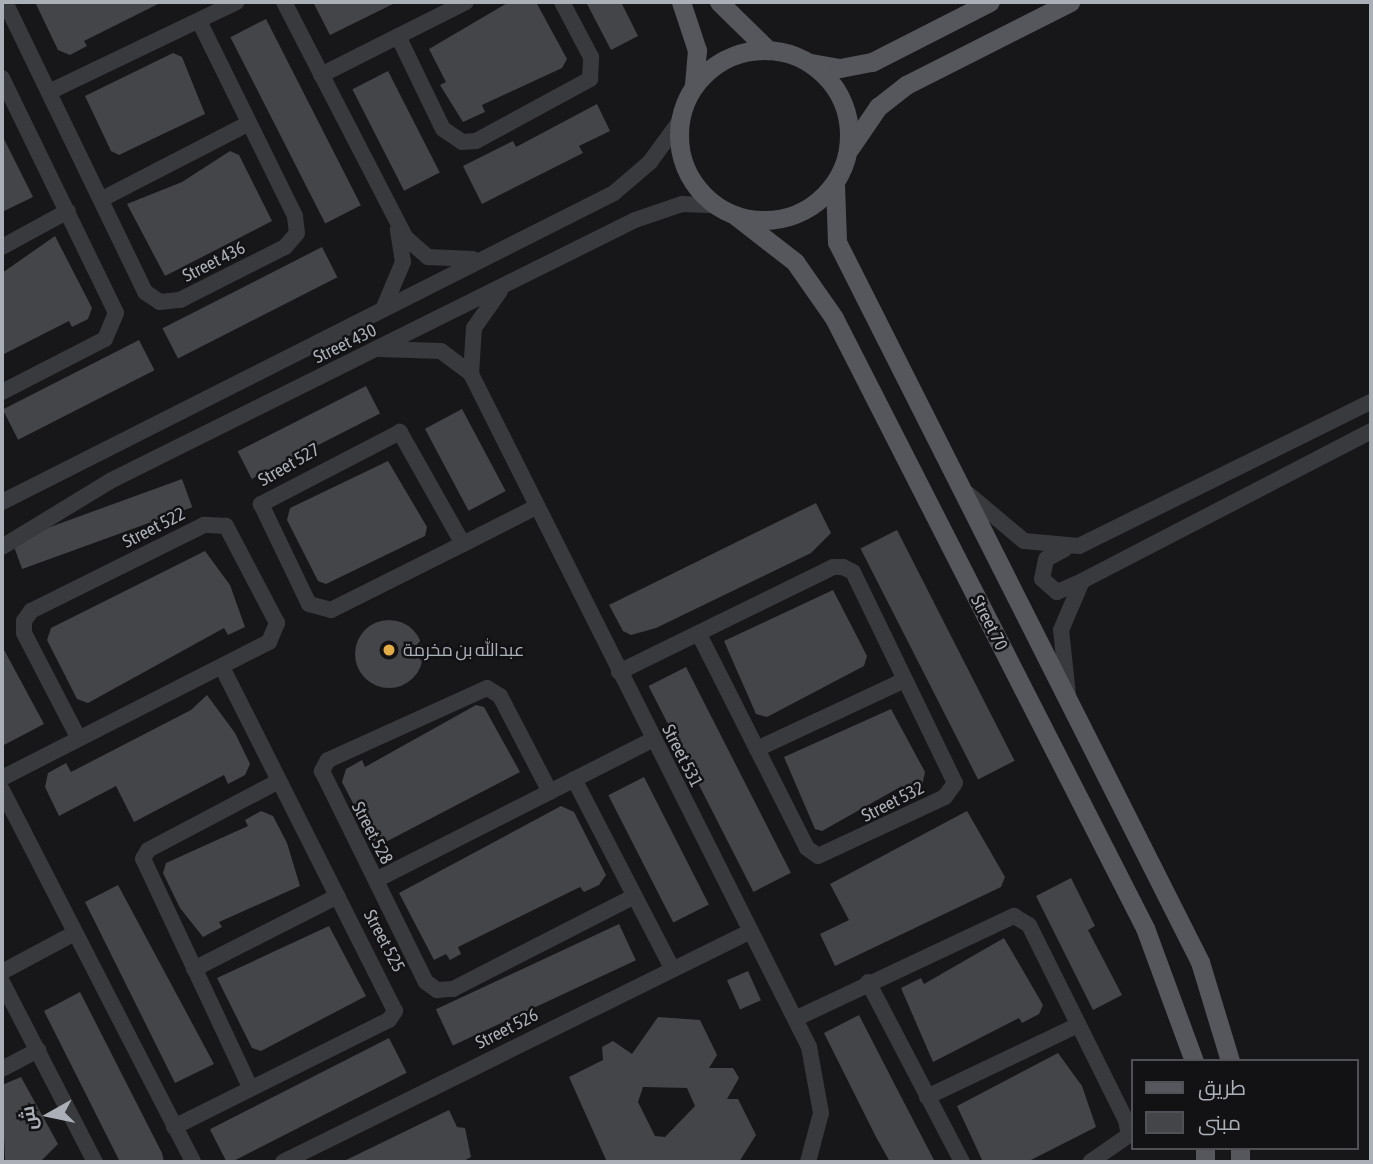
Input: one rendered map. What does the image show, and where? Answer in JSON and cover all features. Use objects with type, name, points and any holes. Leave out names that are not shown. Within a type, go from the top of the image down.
[{"type":"main road","points":[[681,2],[697,50],[694,86],[680,121],[685,168],[715,205],[736,216],[766,221],[796,215],[835,184],[848,152],[866,121],[898,90],[1070,2]]},
{"type":"main road","points":[[719,2],[768,50],[841,68],[872,62],[990,2]]},
{"type":"main road","points":[[694,86],[721,61],[768,50]]},
{"type":"main road","points":[[809,62],[842,101],[848,152]]},
{"type":"main road","name":"Street 70","points":[[835,184],[837,242],[1200,962],[1229,1059]]},
{"type":"main road","name":"Street 70","points":[[736,216],[795,262],[834,317],[1145,928],[1194,1059]]},
{"type":"street","name":"Street 436","points":[[5,2],[145,292],[160,302],[180,300],[285,247],[298,233],[295,216],[200,21]]},
{"type":"street","points":[[49,92],[237,2]]},
{"type":"street","points":[[284,2],[398,227],[428,257],[481,258]]},
{"type":"street","points":[[321,75],[466,2]]},
{"type":"street","points":[[398,36],[443,129],[462,142],[476,141],[590,79],[591,57],[562,2]]},
{"type":"street","points":[[2,78],[113,299],[110,334],[2,392]]},
{"type":"street","points":[[2,116],[17,108]]},
{"type":"street","name":"Street 430","points":[[2,502],[614,192],[650,162],[680,121]]},
{"type":"street","points":[[102,199],[249,123]]},
{"type":"street","name":"Street 430","points":[[2,547],[110,481],[664,207],[715,205]]},
{"type":"street","points":[[2,247],[68,212]]},
{"type":"street","points":[[383,308],[403,262],[398,227]]},
{"type":"street","name":"Street 531","points":[[471,374],[474,328],[505,285]]},
{"type":"street","name":"Street 531","points":[[379,349],[441,351],[471,374],[749,932],[797,1018],[820,1086],[817,1142],[808,1162]]},
{"type":"street","points":[[1371,402],[1091,543],[1068,548],[1046,559],[1042,579],[1057,592],[1371,431]]},
{"type":"street","name":"Street 527","points":[[463,544],[400,432],[261,504],[317,610],[331,610],[463,544],[536,507]]},
{"type":"street","points":[[964,490],[1014,536],[1068,548]]},
{"type":"street","name":"Street 522","points":[[2,778],[222,667],[278,631],[226,526],[217,521],[31,611],[24,621],[24,633],[79,738]]},
{"type":"street","name":"Street 532","points":[[619,672],[699,634],[843,567],[853,572],[955,783],[945,797],[834,853],[818,856],[807,848],[699,634]]},
{"type":"street","points":[[1069,701],[1061,630],[1082,580]]},
{"type":"street","name":"Street 525","points":[[174,1127],[389,1020],[395,1011],[222,667]]},
{"type":"street","points":[[757,749],[905,680]]},
{"type":"street","name":"Street 528","points":[[550,792],[500,696],[487,688],[328,760],[323,784],[376,880],[426,982],[438,990],[453,989],[635,897]]},
{"type":"street","points":[[376,880],[652,740]]},
{"type":"street","points":[[574,779],[673,968]]},
{"type":"street","points":[[250,1087],[143,859],[148,850],[279,781]]},
{"type":"street","points":[[2,790],[73,934],[192,1162]]},
{"type":"street","points":[[194,969],[338,897]]},
{"type":"street","points":[[797,1018],[868,982],[1014,916],[1028,925],[1129,1135],[1090,1162]]},
{"type":"street","name":"Street 526","points":[[283,1162],[749,932]]},
{"type":"street","points":[[2,972],[73,934]]},
{"type":"street","points":[[2,982],[94,1162]]},
{"type":"street","points":[[868,982],[962,1162]]},
{"type":"street","points":[[927,1097],[1078,1025]]},
{"type":"street","points":[[2,1069],[38,1050]]},
{"type":"building","points":[[35,2],[162,2],[84,41],[87,46],[70,55],[58,50]]},
{"type":"building","points":[[313,2],[397,2],[330,35]]},
{"type":"building","points":[[509,2],[536,2],[567,59],[562,68],[482,105],[485,112],[463,122],[440,85],[446,82],[429,49]]},
{"type":"building","points":[[586,2],[621,2],[638,36],[611,50]]},
{"type":"building","points":[[266,19],[361,205],[325,223],[230,37]]},
{"type":"building","points":[[173,53],[182,57],[205,114],[119,155],[111,151],[85,96]]},
{"type":"building","points":[[388,71],[440,173],[404,191],[352,89]]},
{"type":"building","points":[[597,104],[610,131],[579,146],[583,153],[482,204],[463,166],[513,141],[516,147]]},
{"type":"building","points":[[2,135],[33,197],[2,212]]},
{"type":"building","points":[[230,151],[239,155],[272,221],[165,276],[127,204],[182,182]]},
{"type":"building","points":[[55,236],[92,308],[88,319],[72,327],[69,321],[2,355],[2,273]]},
{"type":"building","points":[[322,247],[337,277],[178,359],[163,328]]},
{"type":"building","points":[[139,340],[154,370],[18,440],[3,409]]},
{"type":"building","points":[[366,386],[380,414],[252,479],[238,451]]},
{"type":"building","points":[[462,409],[506,491],[469,511],[425,429]]},
{"type":"building","points":[[388,461],[427,527],[425,536],[326,584],[318,581],[287,520],[290,508]]},
{"type":"building","points":[[182,479],[192,507],[22,569],[12,541]]},
{"type":"building","points":[[816,503],[831,533],[811,553],[656,628],[631,635],[623,631],[609,605]]},
{"type":"building","points":[[897,530],[1015,761],[978,779],[860,549]]},
{"type":"building","points":[[205,551],[230,585],[245,627],[228,635],[224,628],[88,703],[77,699],[47,640],[51,628]]},
{"type":"building","points":[[833,590],[867,656],[864,666],[767,717],[756,714],[724,641]]},
{"type":"building","name":"عبدالله بن مخرمة","points":[[389,620],[402,623],[413,630],[420,641],[423,654],[420,667],[413,678],[402,685],[389,688],[376,685],[365,678],[358,667],[355,654],[358,641],[365,630],[376,623]]},
{"type":"building","points":[[2,646],[44,724],[2,746]]},
{"type":"building","points":[[686,667],[791,873],[753,892],[649,686]]},
{"type":"building","points":[[207,695],[235,733],[250,764],[245,775],[228,784],[224,775],[134,822],[116,786],[59,816],[45,787],[48,773],[66,763],[71,772],[191,710]]},
{"type":"building","points":[[476,705],[484,707],[520,772],[376,847],[342,782],[346,769],[362,760],[365,767]]},
{"type":"building","points":[[891,709],[925,772],[922,786],[906,794],[902,786],[822,831],[815,829],[784,757]]},
{"type":"building","points":[[644,777],[709,904],[673,923],[608,795]]},
{"type":"building","points":[[561,806],[574,812],[606,875],[599,885],[584,892],[580,887],[458,947],[461,954],[450,960],[446,954],[434,960],[399,893]]},
{"type":"building","points":[[261,811],[273,816],[287,843],[300,886],[219,922],[222,927],[203,937],[180,908],[163,873],[166,863],[248,826],[245,820]]},
{"type":"building","points":[[967,811],[1005,877],[1001,887],[835,966],[820,934],[849,920],[830,884]]},
{"type":"building","points":[[1071,878],[1095,926],[1088,930],[1122,995],[1093,1010],[1036,896]]},
{"type":"building","points":[[118,885],[214,1064],[175,1083],[85,902]]},
{"type":"building","points":[[619,924],[636,960],[453,1046],[436,1009]]},
{"type":"building","points":[[329,926],[366,996],[261,1051],[252,1048],[217,978]]},
{"type":"building","points":[[1004,938],[1043,1005],[1039,1014],[1022,1023],[1019,1018],[933,1062],[901,988],[921,978],[924,984]]},
{"type":"building","points":[[748,971],[761,1000],[740,1010],[727,980]]},
{"type":"building","points":[[80,992],[162,1153],[164,1162],[120,1162],[44,1011]]},
{"type":"building","points":[[859,1015],[935,1162],[890,1162],[876,1137],[824,1033]]},
{"type":"building","points":[[658,1017],[700,1020],[717,1055],[709,1068],[733,1068],[739,1078],[727,1099],[738,1099],[756,1135],[739,1162],[607,1162],[569,1077],[603,1060],[602,1047],[613,1041],[632,1054]],"holes":[[[643,1087],[687,1088],[695,1106],[665,1137],[655,1136],[638,1102]]]},
{"type":"building","points":[[389,1038],[407,1073],[232,1162],[227,1162],[210,1129]]},
{"type":"building","points":[[1058,1053],[1082,1086],[1096,1127],[1027,1162],[983,1162],[957,1106]]},
{"type":"building","points":[[21,1077],[58,1144],[42,1160],[5,1162],[2,1085]]},
{"type":"building","points":[[449,1110],[457,1127],[465,1128],[471,1157],[462,1162],[342,1162]]},
{"type":"place","name":"عبدالله بن مخرمة","points":[[389,650]]}]
